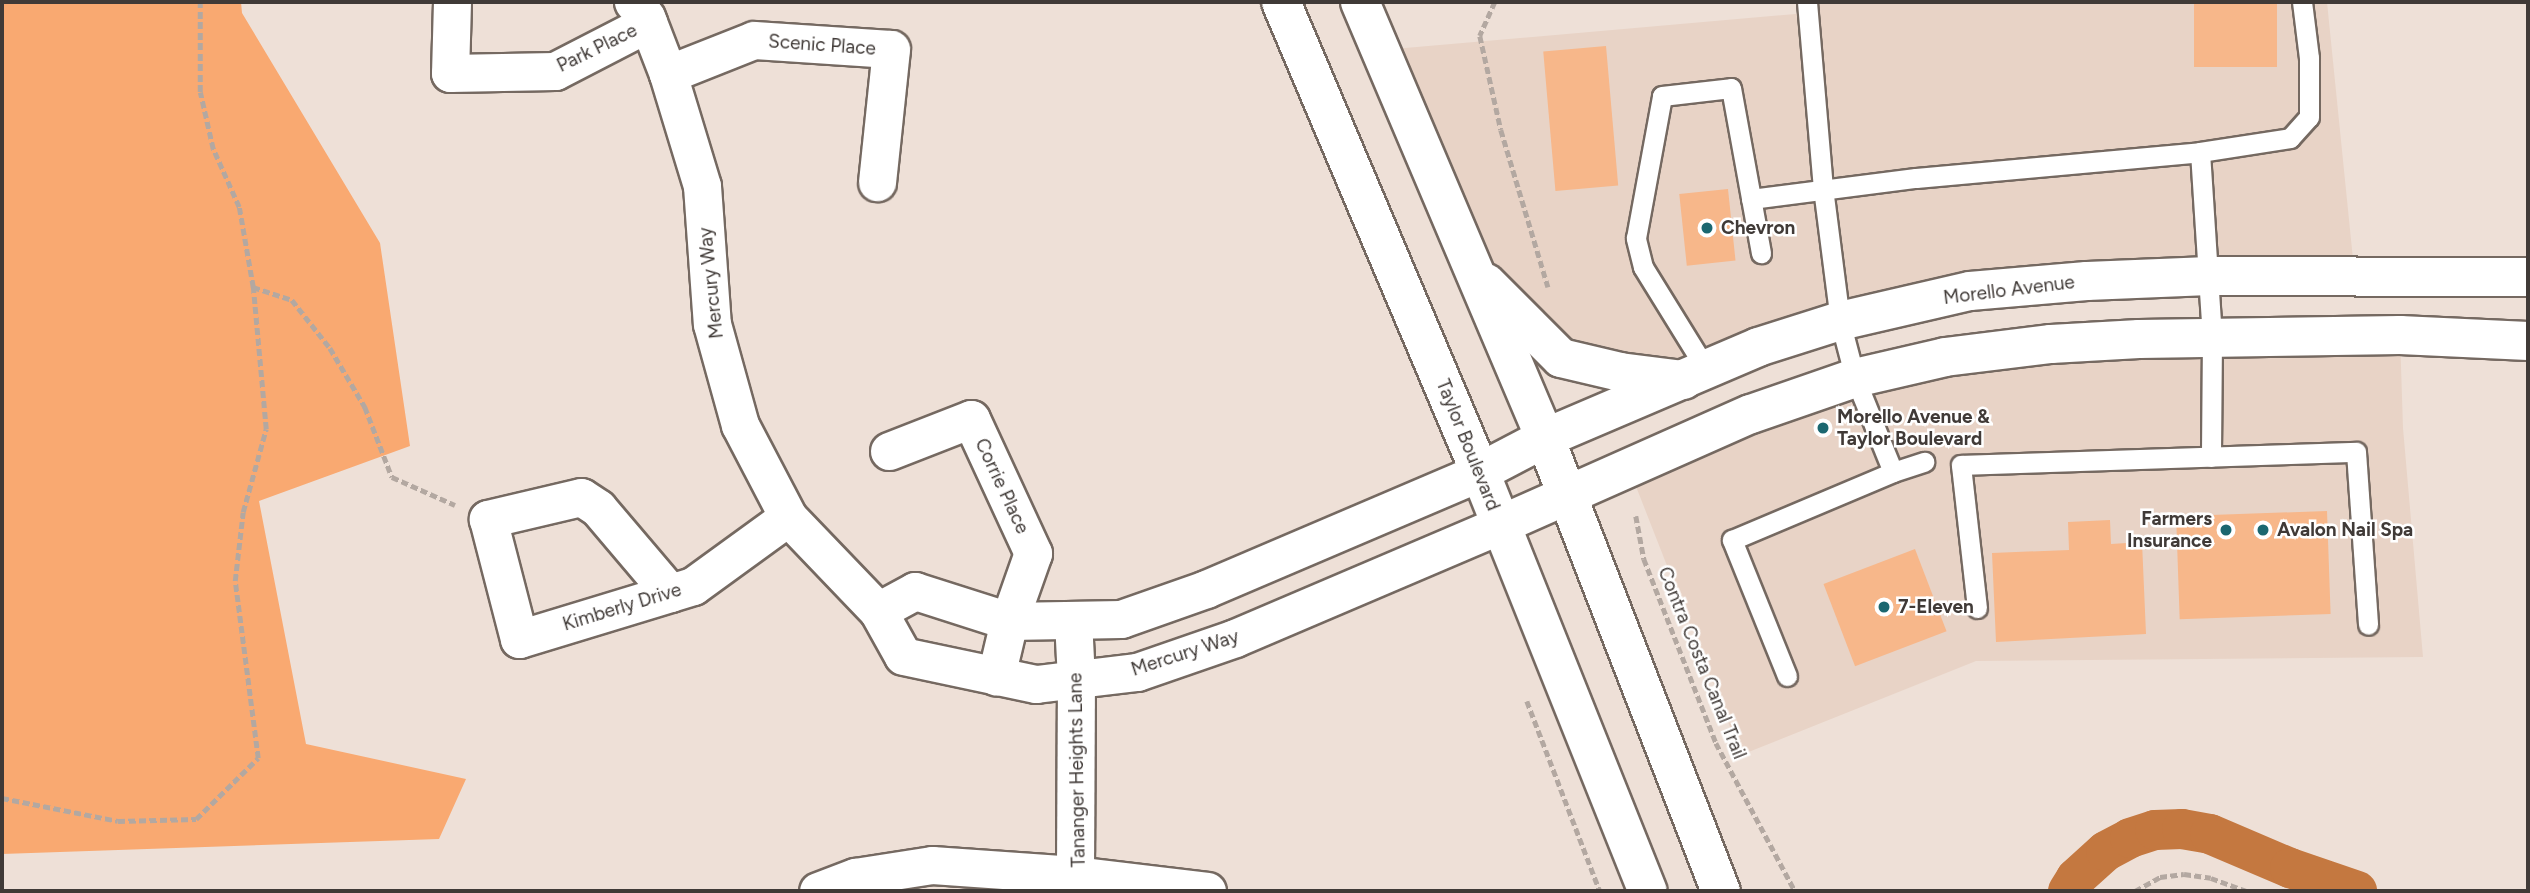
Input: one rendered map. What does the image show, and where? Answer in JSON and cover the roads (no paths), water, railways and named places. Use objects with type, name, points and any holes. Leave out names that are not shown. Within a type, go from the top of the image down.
[{"type":"main road","name":"Taylor Boulevard","points":[[1281,2],[1480,472],[1647,891]]},
{"type":"main road","points":[[1360,2],[1470,267],[1545,438],[1721,891]]},
{"type":"main road","points":[[1470,267],[1561,358],[1620,372],[1695,375]]},
{"type":"main road","name":"Morello Avenue","points":[[1480,472],[1545,438],[1758,347],[1840,321],[1970,291],[2087,281],[2209,276],[2528,277]]},
{"type":"main road","points":[[1500,525],[1628,466],[1751,414],[1856,378],[1945,357],[2051,344],[2211,338],[2400,335],[2528,341]]},
{"type":"street","name":"Park Place","points":[[452,2],[450,73],[555,71],[640,12]]},
{"type":"street","name":"Mercury Way","points":[[640,12],[668,74],[702,186],[712,324],[740,425],[788,517],[878,611],[903,656],[1037,684],[1138,672],[1235,638],[1500,525]]},
{"type":"street","name":"Scenic Place","points":[[668,74],[754,40],[891,49],[877,182]]},
{"type":"street","name":"Corrie Place","points":[[889,451],[971,419],[1033,553],[1009,621],[996,676]]},
{"type":"street","points":[[878,611],[915,591],[1009,621],[1121,619],[1206,589],[1480,472]]},
{"type":"street","name":"Kimberly Drive","points":[[670,593],[598,508],[581,497],[488,519],[519,639],[693,586],[788,517]]},
{"type":"street","name":"Tananger Heights Lane","points":[[1073,620],[1076,679],[1075,874],[1207,891]]},
{"type":"street","points":[[818,891],[855,877],[932,865],[1075,874]]},
{"type":"lane","points":[[1807,2],[1823,188],[1840,321],[1856,378],[1893,471]]},
{"type":"lane","points":[[1751,199],[1823,188],[2200,152],[2290,138],[2309,117],[2309,58],[2302,2]]},
{"type":"lane","points":[[1695,375],[1643,267],[1636,238],[1662,96],[1731,88],[1761,253]]},
{"type":"lane","points":[[2200,152],[2209,276],[2211,457]]},
{"type":"lane","points":[[1977,608],[1961,465],[2356,452],[2368,625]]},
{"type":"lane","points":[[1787,676],[1732,540],[1893,471],[1924,462]]},
{"type":"waterway","points":[[2068,891],[2076,878],[2106,851],[2130,838],[2155,830],[2182,829],[2210,834],[2290,868],[2357,891]]},
{"type":"place","name":"Chevron","points":[[1707,228]]},
{"type":"place","name":"Morello Avenue & Taylor Boulevard","points":[[1823,428]]},
{"type":"place","name":"Farmers Insurance","points":[[2226,530]]},
{"type":"place","name":"Avalon Nail Spa","points":[[2263,530]]},
{"type":"place","name":"7-Eleven","points":[[1884,607]]}]
